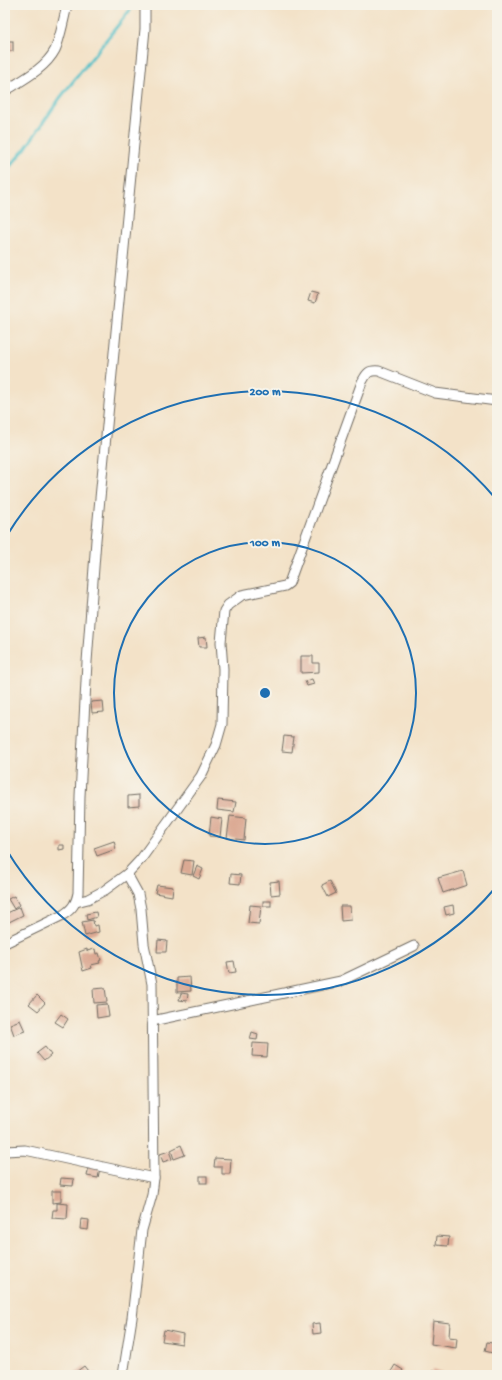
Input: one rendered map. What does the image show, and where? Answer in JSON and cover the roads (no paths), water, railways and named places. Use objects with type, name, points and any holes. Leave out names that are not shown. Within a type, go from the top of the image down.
[{"type":"street","points":[[5,91],[36,71],[50,57],[55,49],[67,5]]},
{"type":"street","points":[[5,943],[63,915],[72,909],[76,902],[80,796],[95,556],[145,29],[145,5]]},
{"type":"street","points":[[76,902],[88,900],[127,874],[141,859],[201,776],[216,745],[222,724],[223,669],[221,642],[224,611],[228,605],[242,595],[289,584],[362,382],[367,373],[372,370],[380,371],[435,393],[497,401]]},
{"type":"street","points":[[123,1375],[132,1318],[142,1230],[152,1195],[154,1178],[152,984],[144,944],[138,894],[127,874]]},
{"type":"street","points":[[152,1021],[341,981],[414,946]]},
{"type":"street","points":[[5,1151],[25,1150],[154,1178]]},
{"type":"waterway","points":[[5,172],[25,149],[60,98],[134,5]]}]
